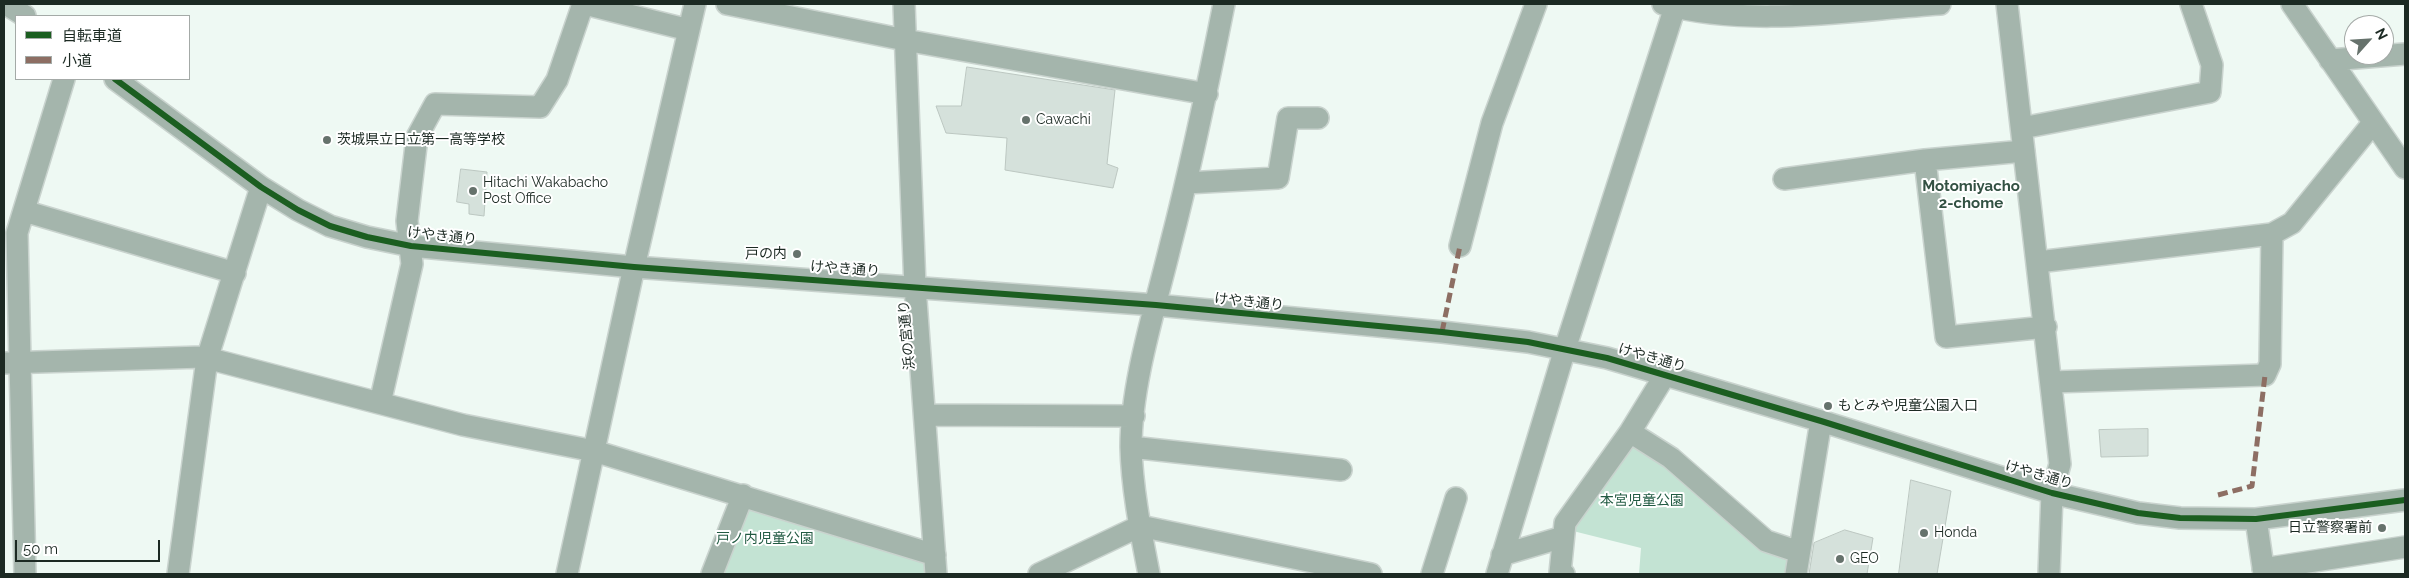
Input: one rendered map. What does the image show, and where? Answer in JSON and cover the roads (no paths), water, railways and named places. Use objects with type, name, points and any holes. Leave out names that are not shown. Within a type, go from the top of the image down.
[{"type":"street","points":[[6,4],[23,15]]},
{"type":"street","points":[[380,404],[412,264],[407,221],[417,137],[435,104],[540,107],[557,80],[584,4],[689,30]]},
{"type":"street","points":[[567,574],[634,267],[695,4]]},
{"type":"street","points":[[727,4],[905,40],[1207,94]]},
{"type":"street","name":"浜の宮通り","points":[[904,4],[915,287],[936,564]]},
{"type":"street","points":[[1149,574],[1140,526],[1131,447],[1134,416],[1146,343],[1207,94],[1224,4]]},
{"type":"street","points":[[1460,246],[1492,123],[1536,4]]},
{"type":"street","points":[[1500,565],[1669,5],[1720,13],[1775,16],[1940,4]]},
{"type":"street","points":[[2007,4],[2046,327],[2060,464],[2052,493],[2049,574]]},
{"type":"street","points":[[2022,128],[2210,92],[2212,65],[2191,4]]},
{"type":"street","points":[[2292,4],[2405,168]]},
{"type":"street","points":[[2330,60],[2405,54]]},
{"type":"street","points":[[25,574],[12,362],[17,233],[64,80]]},
{"type":"street","name":"けやき通り","points":[[116,80],[261,187],[298,210],[330,226],[367,237],[411,246],[634,267],[1156,305],[1442,332],[1565,349],[1665,375],[2052,493],[2138,513],[2180,518],[2256,519],[2405,500]]},
{"type":"street","points":[[1186,183],[1278,178],[1288,118],[1318,118]]},
{"type":"street","points":[[2038,262],[2272,234],[2292,223],[2373,123]]},
{"type":"street","points":[[1784,179],[1925,160],[2024,151]]},
{"type":"street","points":[[1925,160],[1946,337],[2046,327]]},
{"type":"street","points":[[178,574],[207,358],[261,187]]},
{"type":"street","points":[[24,211],[235,273]]},
{"type":"street","points":[[2052,382],[2265,375],[2270,364],[2272,234]]},
{"type":"street","points":[[12,362],[207,358],[463,425],[594,451],[743,495],[936,564]]},
{"type":"street","points":[[1562,574],[1565,524],[1630,432],[1665,375]]},
{"type":"street","points":[[926,415],[1134,416]]},
{"type":"street","points":[[1796,574],[1820,421]]},
{"type":"street","points":[[1630,432],[1677,463],[1766,541],[1799,552]]},
{"type":"street","points":[[1131,447],[1341,470]]},
{"type":"street","points":[[712,574],[743,495]]},
{"type":"street","points":[[1432,574],[1456,498]]},
{"type":"street","points":[[2256,519],[2263,571],[2405,546]]},
{"type":"street","points":[[1039,574],[1140,526],[1371,574]]},
{"type":"street","points":[[1500,565],[1563,537]]},
{"type":"place","name":"Cawachi","points":[[1026,120]]},
{"type":"place","name":"茨城県立日立第一高等学校","points":[[327,140]]},
{"type":"place","name":"Hitachi Wakabacho Post Office","points":[[473,191]]},
{"type":"place","name":"戸の内","points":[[797,254]]},
{"type":"place","name":"もとみや児童公園入口","points":[[1828,406]]},
{"type":"place","name":"日立警察署前","points":[[2382,528]]},
{"type":"place","name":"Honda","points":[[1924,533]]},
{"type":"place","name":"GEO","points":[[1840,559]]},
{"type":"district","name":"Motomiyacho 2-chome","points":[[1971,194]]},
{"type":"park label","name":"本宮児童公園","points":[[1642,501]]},
{"type":"park label","name":"戸ノ内児童公園","points":[[765,539]]}]
